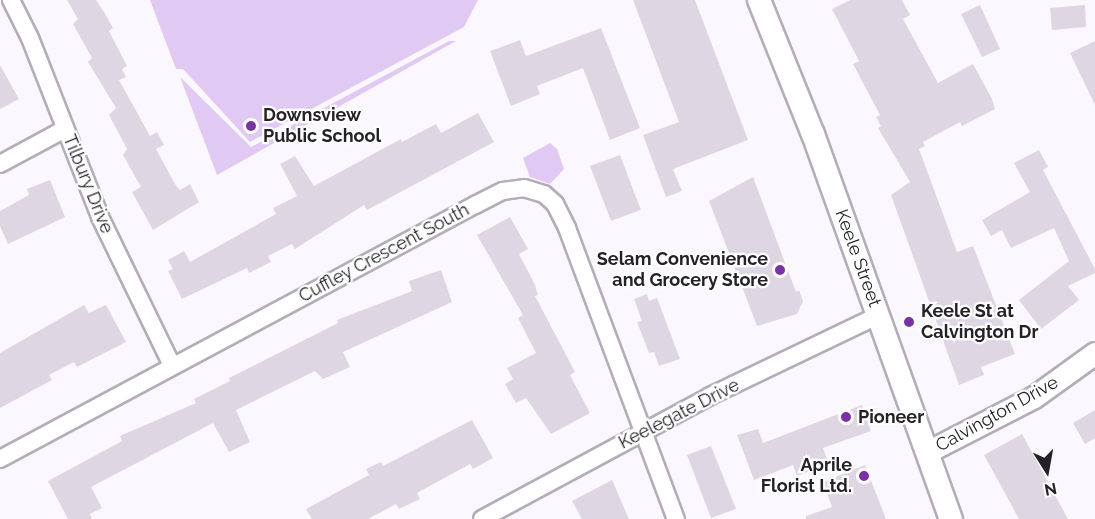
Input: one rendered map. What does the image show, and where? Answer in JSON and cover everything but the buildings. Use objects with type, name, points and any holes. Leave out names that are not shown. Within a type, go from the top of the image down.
[{"type":"main road","name":"Keele Street","points":[[759,0],[879,315],[951,519]]},
{"type":"street","name":"Tilbury Drive","points":[[11,0],[30,38],[65,129],[125,272],[172,365]]},
{"type":"street","points":[[0,164],[65,129]]},
{"type":"street","name":"Cuffley Crescent South","points":[[0,459],[172,365],[502,191],[524,188],[543,195],[555,204],[567,228],[676,519]]},
{"type":"street","name":"Keelegate Drive","points":[[482,519],[642,433],[879,315]]},
{"type":"street","name":"Calvington Drive","points":[[927,452],[1034,397],[1095,353]]},
{"type":"shaded area","name":"Downsview Public School","points":[[150,0],[478,0],[464,27],[250,142],[183,69],[176,69]]},
{"type":"shaded area","points":[[449,41],[456,41],[217,175],[180,77],[251,147]]},
{"type":"shaded area","points":[[550,143],[557,149],[564,169],[550,184],[530,177],[523,158]]},
{"type":"place","name":"Downsview Public School","points":[[251,126]]},
{"type":"place","name":"Selam Convenience and Grocery Store","points":[[780,270]]},
{"type":"place","name":"Keele St at Calvington Dr","points":[[909,322]]},
{"type":"place","name":"Pioneer","points":[[846,417]]},
{"type":"place","name":"Aprile Florist Ltd.","points":[[864,476]]}]
